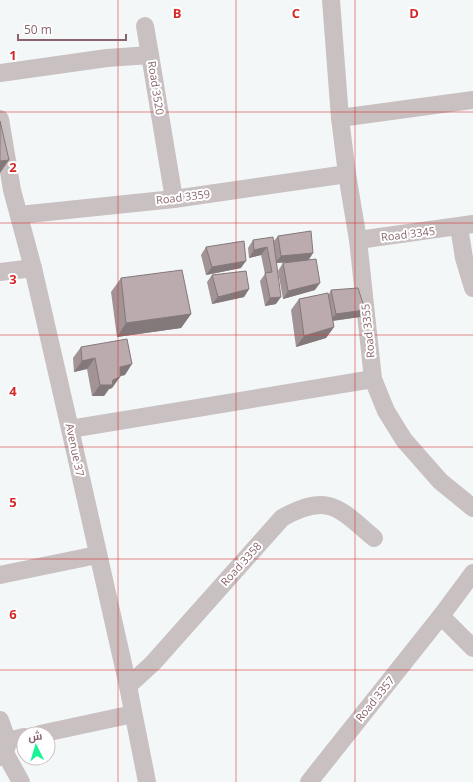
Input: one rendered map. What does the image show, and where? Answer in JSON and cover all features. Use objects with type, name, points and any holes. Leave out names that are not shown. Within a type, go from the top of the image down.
[{"type":"street","name":"Road 3355","points":[[331,0],[340,118],[347,174],[358,240],[373,379],[386,411],[404,440],[440,481],[473,508]]},
{"type":"street","points":[[145,26],[150,55]]},
{"type":"street","name":"Road 3520","points":[[0,73],[107,58],[150,55],[174,199]]},
{"type":"street","points":[[340,118],[473,100]]},
{"type":"street","name":"Avenue 37","points":[[0,120],[3,147],[33,268],[70,429],[97,555],[128,686],[147,782]]},
{"type":"street","name":"Road 3359","points":[[19,215],[174,199],[347,174]]},
{"type":"street","name":"Road 3345","points":[[358,240],[466,226],[464,258],[473,288]]},
{"type":"street","points":[[0,272],[33,268]]},
{"type":"street","points":[[70,429],[373,379]]},
{"type":"street","name":"Road 3358","points":[[128,686],[153,663],[282,518],[301,507],[321,504],[339,509],[374,538]]},
{"type":"street","points":[[0,575],[97,555]]},
{"type":"street","name":"Road 3357","points":[[309,782],[441,616],[473,573]]},
{"type":"street","points":[[441,616],[473,648]]},
{"type":"street","points":[[56,731],[133,714]]},
{"type":"street","points":[[0,720],[21,782]]},
{"type":"building","points":[[0,121],[9,160],[0,161]]},
{"type":"building","points":[[311,231],[313,253],[281,256],[278,236]]},
{"type":"building","points":[[273,237],[281,297],[270,298],[265,273],[272,272],[267,247],[254,250],[253,240]]},
{"type":"building","points":[[244,241],[246,261],[212,267],[206,247]]},
{"type":"building","points":[[316,259],[320,283],[288,291],[283,263]]},
{"type":"building","points":[[182,270],[191,314],[126,323],[121,278]]},
{"type":"building","points":[[246,271],[249,289],[218,297],[212,275]]},
{"type":"building","points":[[358,288],[365,310],[336,314],[331,290]]},
{"type":"building","points":[[328,293],[334,327],[304,336],[299,299]]},
{"type":"building","points":[[127,339],[132,364],[120,367],[120,377],[113,380],[112,385],[100,385],[95,358],[82,361],[81,347]]}]
